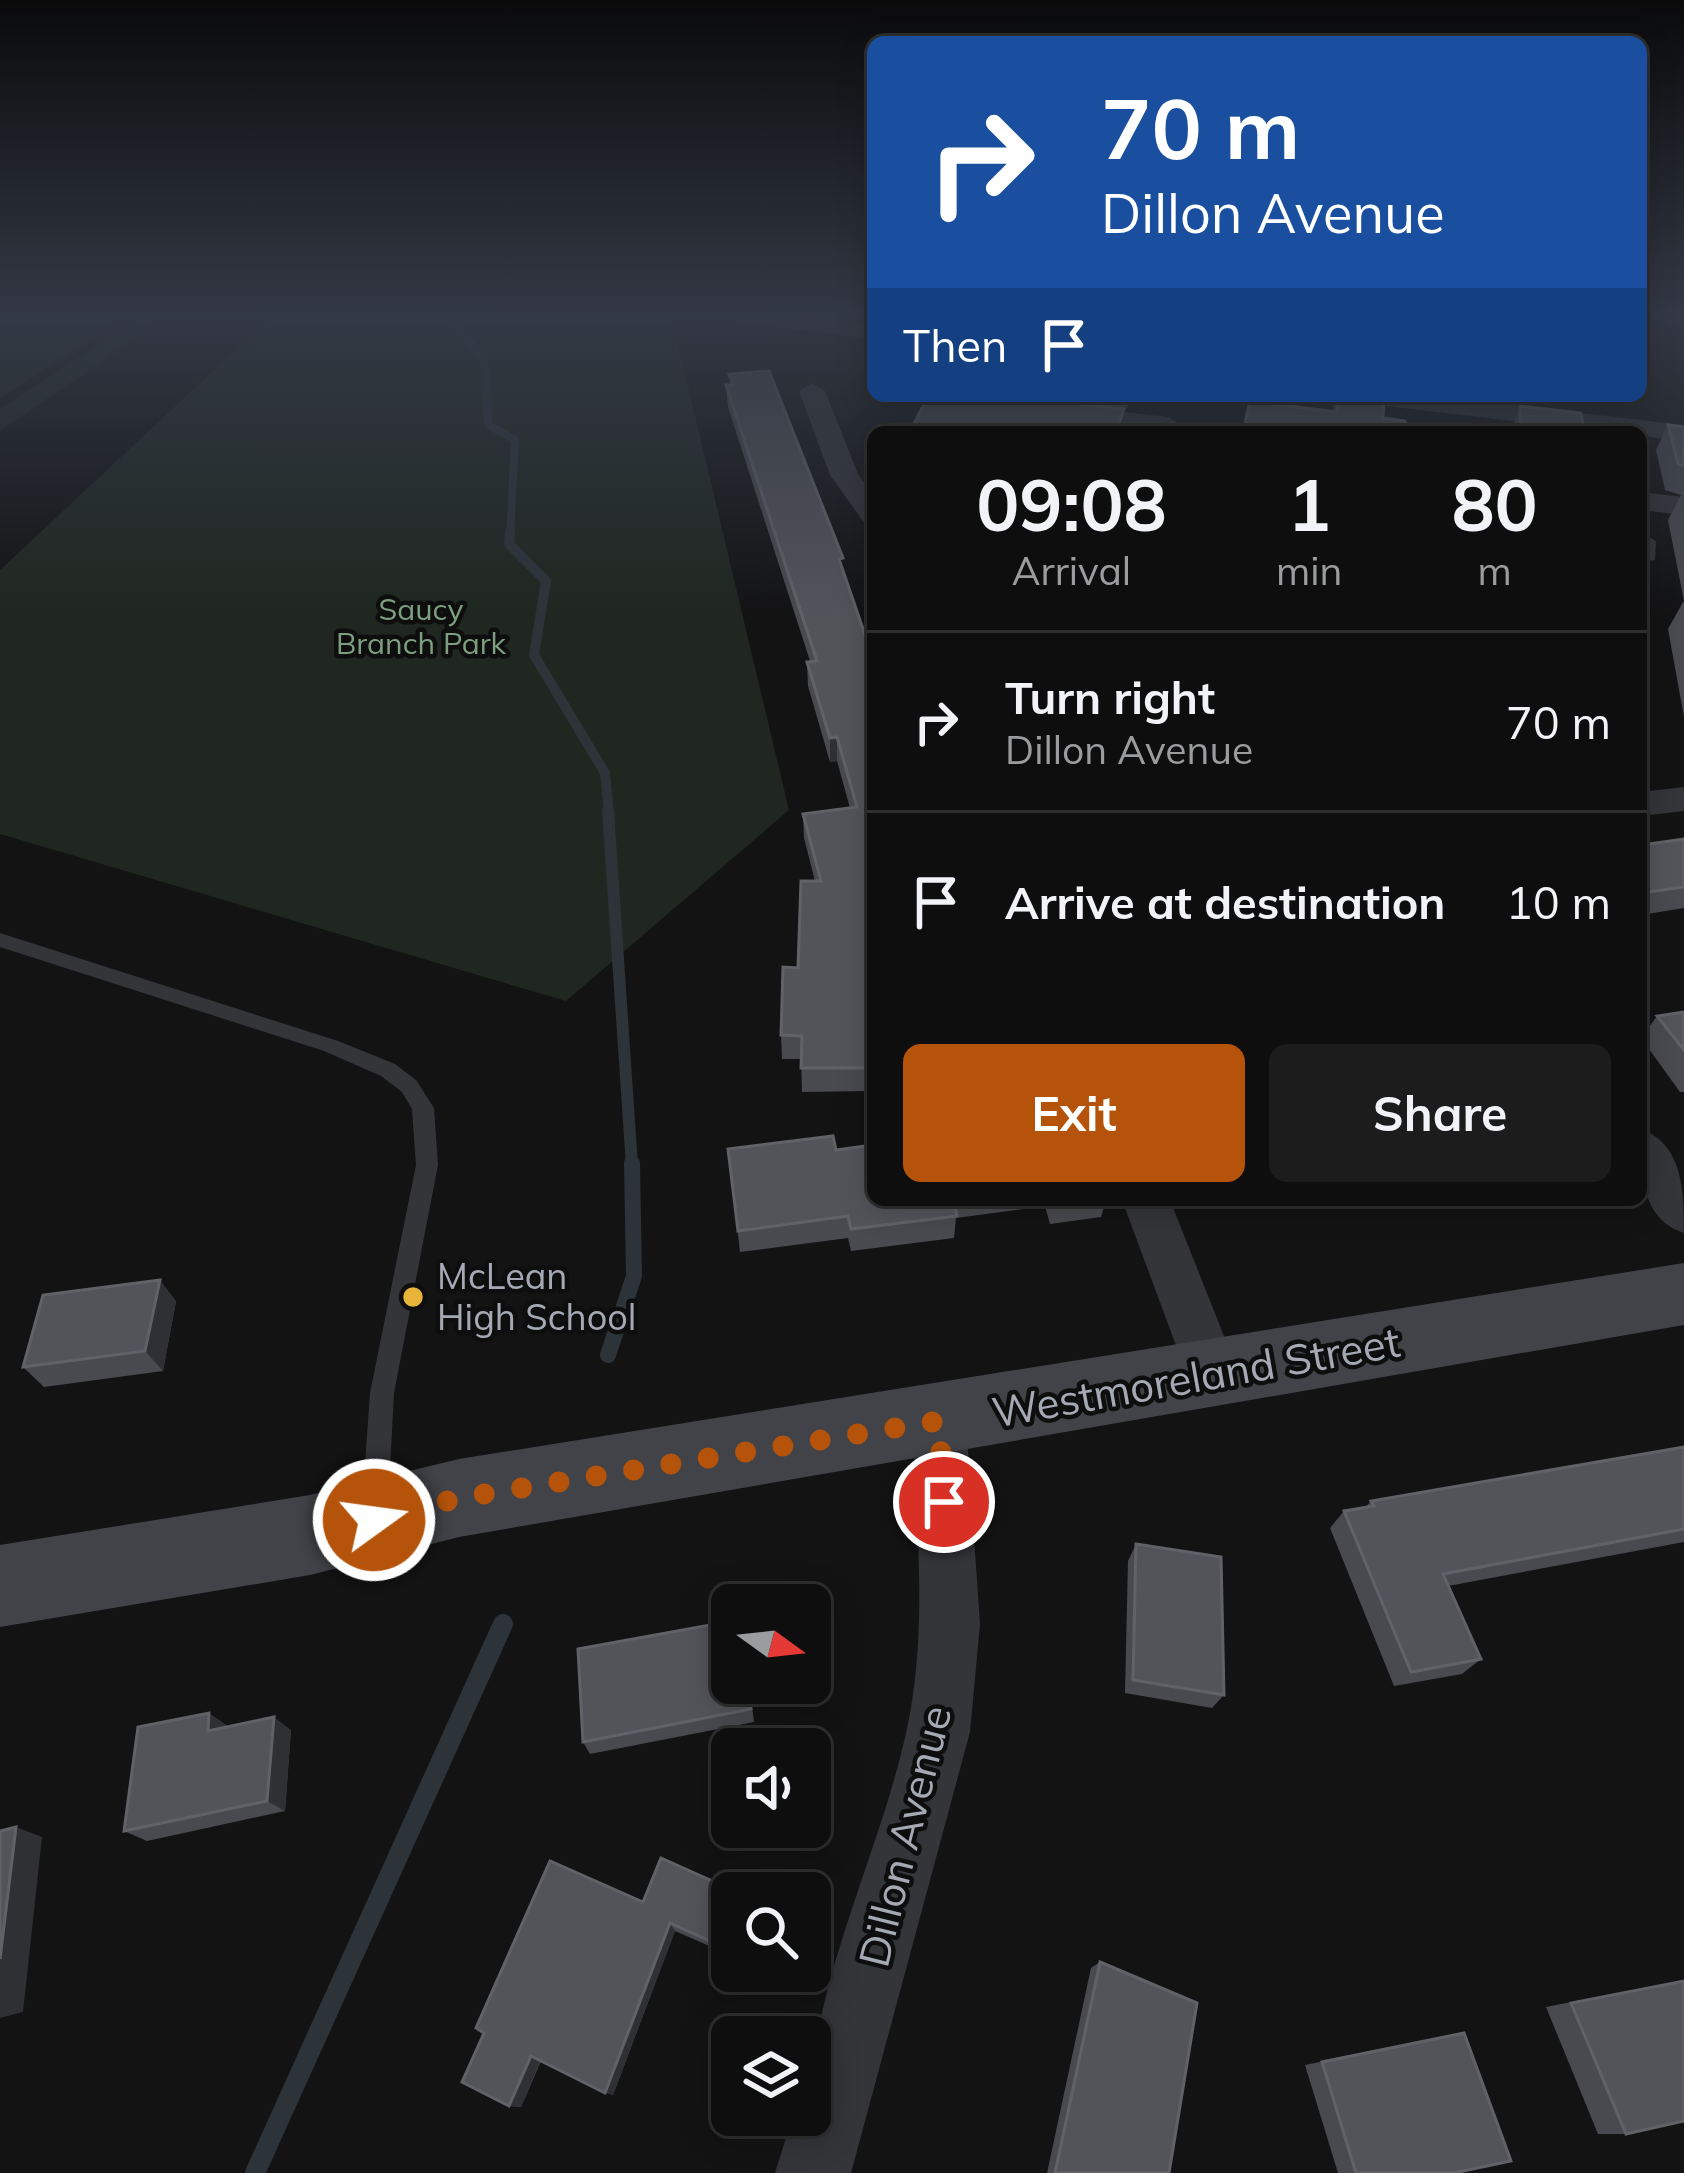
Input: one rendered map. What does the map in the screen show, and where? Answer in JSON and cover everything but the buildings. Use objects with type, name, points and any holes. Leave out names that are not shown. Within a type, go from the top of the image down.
[{"type":"main road","name":"Westmoreland Street","points":[[0,1586],[374,1520],[459,1498],[1684,1294]]},
{"type":"street","points":[[821,414],[844,476],[867,507]]},
{"type":"street","points":[[1085,414],[1168,425]]},
{"type":"street","points":[[1506,414],[1593,426]]},
{"type":"street","points":[[1647,431],[1684,434]]},
{"type":"street","points":[[1647,501],[1684,506]]},
{"type":"street","points":[[1647,803],[1684,799]]},
{"type":"street","points":[[1647,1157],[1684,1213]]},
{"type":"street","points":[[1148,1206],[1212,1374]]},
{"type":"street","name":"Dillon Avenue","points":[[813,2173],[938,1732],[950,1624],[939,1421]]},
{"type":"lane","points":[[0,940],[331,1046],[409,1086],[423,1108],[427,1165],[382,1393],[374,1520]]},
{"type":"green space","points":[[0,414],[24,414],[0,431]]},
{"type":"green space","name":"Saucy Branch Park","points":[[166,414],[695,414],[789,810],[566,1001],[0,834],[0,570]]},
{"type":"waterway","points":[[487,414],[488,425],[515,440],[510,535]]},
{"type":"waterway","points":[[510,532],[509,544],[546,581],[534,655],[605,773],[609,814]]},
{"type":"waterway","points":[[608,811],[632,1166]]},
{"type":"waterway","points":[[608,1355],[634,1276],[632,1163]]},
{"type":"waterway","points":[[255,2173],[503,1624]]},
{"type":"place","name":"McLean High School","points":[[413,1297]]},
{"type":"route","points":[[374,1520],[459,1498],[939,1421],[944,1502]]}]
